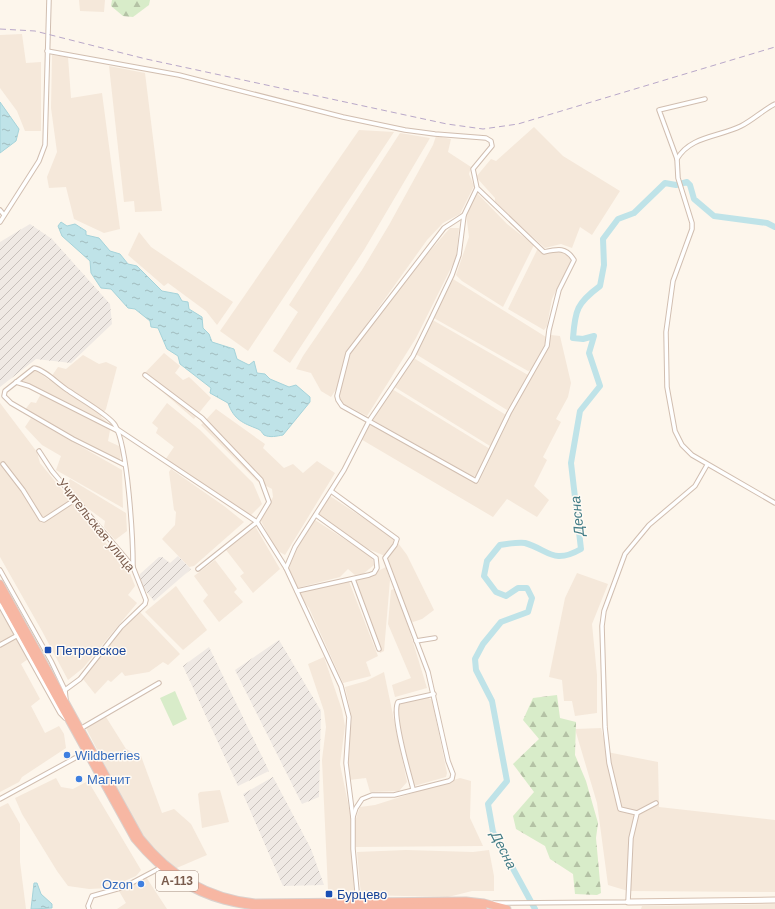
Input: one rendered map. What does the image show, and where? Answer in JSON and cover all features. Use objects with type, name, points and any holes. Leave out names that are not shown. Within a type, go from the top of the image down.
[{"type":"highway","name":"А-113","points":[[0,584],[140,838],[161,861],[188,882],[214,895],[246,902],[466,900],[484,906]]},
{"type":"highway","name":"А-113","points":[[0,595],[135,839],[160,868],[185,886],[214,900],[251,908],[293,909],[484,906],[507,909]]},
{"type":"street","points":[[0,222],[39,161],[45,145],[49,0]]},
{"type":"street","points":[[47,51],[179,75],[343,117],[405,130],[486,138],[491,141],[492,146],[473,169],[477,188],[544,252],[562,249],[570,252],[574,260],[559,290],[548,330],[547,346],[509,413],[476,481],[342,406],[337,396],[348,353],[444,228],[464,215]]},
{"type":"street","points":[[705,99],[659,110],[677,159],[678,179],[692,223],[692,229],[678,264],[669,298],[666,332],[667,387],[678,440],[686,450],[707,465],[775,504]]},
{"type":"street","points":[[677,159],[684,150],[695,141],[742,126],[775,104]]},
{"type":"street","points":[[286,568],[295,547],[348,464],[370,421],[413,356],[446,289],[459,255],[464,215],[477,188]]},
{"type":"street","points":[[0,210],[4,215]]},
{"type":"street","points":[[124,465],[73,439],[6,400],[4,394],[5,391],[34,368],[40,369],[54,381],[114,424],[118,430],[124,465],[131,523],[133,567]]},
{"type":"street","points":[[145,375],[202,418],[261,480],[270,502],[257,522],[198,569]]},
{"type":"street","points":[[16,382],[36,389],[118,430],[257,522],[286,568],[297,591],[341,686],[350,717],[346,763],[353,818],[353,849],[358,902]]},
{"type":"street","name":"Учительская улица","points":[[39,451],[52,470],[133,567],[146,600],[145,604],[121,627],[80,679],[65,690]]},
{"type":"street","points":[[3,464],[23,490],[41,519],[44,520],[76,499]]},
{"type":"street","points":[[656,803],[637,813],[620,809],[609,763],[604,702],[602,626],[604,611],[626,554],[649,525],[695,486],[707,465]]},
{"type":"street","points":[[331,491],[397,539],[395,545],[385,558],[434,694],[453,777],[449,781],[394,795],[372,795],[367,797],[362,800],[356,808],[353,818]]},
{"type":"street","points":[[297,591],[374,573],[378,566],[376,558],[316,514]]},
{"type":"street","points":[[0,570],[44,648],[65,690],[67,705]]},
{"type":"street","points":[[353,578],[379,649]]},
{"type":"street","points":[[0,605],[60,713],[69,722]]},
{"type":"street","points":[[0,645],[18,635]]},
{"type":"street","points":[[416,641],[435,638]]},
{"type":"street","points":[[80,729],[158,683]]},
{"type":"street","points":[[413,789],[397,724],[395,708],[398,702],[434,694]]},
{"type":"street","points":[[0,799],[86,752]]},
{"type":"street","points":[[628,902],[631,838],[637,813]]},
{"type":"street","points":[[89,909],[88,906],[92,896],[124,887],[160,868]]},
{"type":"street","points":[[484,906],[519,903],[775,900]]},
{"type":"shaded area","points":[[79,0],[105,0],[104,12],[80,11]]},
{"type":"shaded area","points":[[22,34],[26,63],[41,62],[41,131],[25,131],[17,111],[0,88],[0,35]]},
{"type":"shaded area","points":[[52,55],[68,57],[71,98],[102,93],[120,229],[104,233],[74,219],[66,187],[49,188],[47,177],[57,152],[51,108]]},
{"type":"shaded area","points":[[109,66],[145,73],[162,211],[135,212],[134,201],[124,202]]},
{"type":"shaded area","points":[[534,127],[563,156],[620,191],[592,235],[580,227],[572,248],[561,244],[545,248],[495,203],[495,198],[476,177],[491,159],[496,161]]},
{"type":"shaded area","points":[[359,130],[394,132],[248,351],[220,331]]},
{"type":"shaded area","points":[[400,133],[430,138],[364,250],[290,363],[273,351],[298,312],[289,305]]},
{"type":"shaded area","points":[[436,136],[451,139],[448,152],[471,167],[469,174],[474,186],[460,214],[443,223],[427,240],[346,353],[344,366],[337,388],[331,397],[321,391],[311,373],[296,369],[303,356],[362,270],[389,225],[433,145]]},
{"type":"shaded area","points":[[477,193],[507,224],[534,245],[503,307],[462,281],[456,275],[469,237],[466,214]]},
{"type":"shaded area","points":[[30,224],[52,239],[110,304],[112,324],[71,363],[36,359],[0,387],[0,242]]},
{"type":"shaded area","points":[[450,228],[459,228],[456,258],[416,338],[367,416],[342,403],[339,398],[350,353],[416,267]]},
{"type":"shaded area","points":[[139,232],[151,247],[233,302],[217,325],[206,311],[168,283],[164,286],[128,255]]},
{"type":"shaded area","points":[[538,248],[545,253],[562,249],[568,253],[571,260],[552,299],[547,326],[544,330],[508,309]]},
{"type":"shaded area","points":[[453,279],[546,337],[543,353],[531,370],[528,371],[432,317]]},
{"type":"shaded area","points":[[431,319],[528,375],[509,409],[507,410],[414,353]]},
{"type":"shaded area","points":[[551,335],[560,336],[571,383],[568,397],[556,419],[561,422],[543,457],[547,460],[534,486],[549,500],[537,517],[507,499],[493,517],[359,438],[368,423],[478,484],[517,401],[545,354]]},
{"type":"shaded area","points":[[164,353],[180,366],[175,373],[183,380],[189,377],[211,398],[194,419],[143,375]]},
{"type":"shaded area","points":[[83,355],[99,364],[106,362],[117,367],[106,409],[101,417],[111,425],[108,441],[119,446],[121,451],[120,460],[75,439],[24,411],[31,402],[36,403],[42,392],[21,380],[34,369],[49,380],[58,367],[66,369]]},
{"type":"shaded area","points":[[412,357],[506,415],[490,446],[393,386]]},
{"type":"shaded area","points":[[392,389],[490,449],[477,477],[472,476],[371,419]]},
{"type":"shaded area","points":[[0,403],[37,452],[40,463],[129,571],[135,586],[128,595],[137,603],[83,668],[68,680],[0,557]]},
{"type":"shaded area","points":[[167,403],[200,430],[253,483],[262,504],[249,517],[165,460],[174,447],[156,433],[158,428],[152,423]]},
{"type":"shaded area","points":[[216,409],[265,444],[263,448],[284,468],[293,464],[303,473],[317,461],[335,473],[285,555],[276,550],[260,519],[273,497],[272,489],[257,481],[201,425]]},
{"type":"shaded area","points":[[31,418],[122,470],[123,508],[56,470],[61,456],[42,445],[25,427]]},
{"type":"shaded area","points":[[171,469],[244,522],[194,566],[189,567],[162,539],[175,525],[176,512],[174,510],[169,472]]},
{"type":"shaded area","points":[[70,479],[126,513],[127,531],[115,540],[104,527],[105,521],[86,507],[67,485]]},
{"type":"shaded area","points":[[327,494],[395,539],[407,555],[434,610],[422,619],[413,622],[409,619],[385,556],[361,546],[315,514]]},
{"type":"shaded area","points":[[312,518],[372,557],[374,565],[363,574],[355,575],[348,569],[340,577],[297,588],[286,567],[286,561]]},
{"type":"shaded area","points":[[255,526],[280,569],[253,593],[240,576],[244,573],[226,550]]},
{"type":"shaded area","points":[[178,556],[191,569],[154,601],[142,586],[139,577],[140,574],[159,557],[162,557],[170,563]]},
{"type":"shaded area","points":[[215,560],[237,589],[234,592],[243,602],[219,622],[203,601],[208,595],[194,576]]},
{"type":"shaded area","points":[[386,567],[390,580],[384,651],[380,653],[351,580],[370,575]]},
{"type":"shaded area","points":[[577,573],[608,584],[592,624],[597,675],[597,713],[575,716],[572,701],[564,701],[562,680],[549,677],[565,598]]},
{"type":"shaded area","points":[[348,579],[378,656],[366,662],[371,676],[343,683],[309,608],[300,596],[301,590]]},
{"type":"shaded area","points":[[176,586],[207,630],[183,650],[145,612]]},
{"type":"shaded area","points":[[394,589],[405,616],[427,688],[395,697],[392,685],[411,678],[388,624],[391,590]]},
{"type":"shaded area","points":[[0,611],[28,659],[21,664],[40,699],[31,706],[45,733],[59,726],[64,734],[66,748],[22,777],[19,782],[0,792]]},
{"type":"shaded area","points":[[140,612],[180,654],[168,665],[163,662],[149,672],[125,676],[122,672],[111,682],[108,680],[95,694],[83,679],[114,638]]},
{"type":"shaded area","points":[[279,640],[321,711],[319,797],[302,804],[235,670]]},
{"type":"shaded area","points":[[209,647],[269,771],[238,786],[183,666]]},
{"type":"shaded area","points":[[324,657],[342,710],[345,726],[340,764],[351,818],[355,892],[328,890],[322,760],[326,727],[324,711],[308,664]]},
{"type":"shaded area","points":[[384,672],[407,782],[399,791],[370,792],[366,778],[349,780],[347,760],[352,718],[345,687],[366,681]]},
{"type":"shaded area","points":[[425,696],[432,700],[447,773],[446,777],[414,786],[410,782],[393,712],[399,701]]},
{"type":"shaded area","points":[[106,717],[126,749],[141,756],[162,813],[174,809],[191,824],[207,855],[172,870],[146,840],[128,810],[86,728]]},
{"type":"shaded area","points":[[601,728],[607,752],[658,762],[659,807],[775,820],[775,892],[628,891],[608,885],[597,803],[575,729]]},
{"type":"shaded area","points":[[273,777],[311,849],[324,885],[283,886],[243,794]]},
{"type":"shaded area","points":[[56,778],[61,787],[73,789],[88,781],[141,870],[136,876],[109,888],[89,889],[68,886],[22,814],[15,798]]},
{"type":"shaded area","points":[[460,778],[471,781],[470,818],[483,846],[356,847],[354,824],[360,807],[375,805]]},
{"type":"shaded area","points":[[220,790],[229,822],[202,828],[198,794],[200,792]]},
{"type":"shaded area","points":[[8,803],[20,824],[20,862],[26,909],[0,909],[0,807]]},
{"type":"shaded area","points":[[406,850],[473,852],[489,850],[494,876],[494,891],[472,891],[448,897],[361,895],[357,852]]},
{"type":"shaded area","points":[[146,877],[167,909],[117,909],[126,903],[119,891]]},
{"type":"shaded area","points":[[775,904],[775,909],[641,909],[642,906]]},
{"type":"green space","points":[[112,0],[150,0],[149,5],[133,17],[123,16],[111,6]]},
{"type":"green space","points":[[175,691],[187,719],[173,726],[160,698]]},
{"type":"green space","points":[[557,695],[560,718],[576,722],[575,755],[586,781],[598,823],[596,838],[601,893],[597,895],[575,894],[573,874],[550,859],[545,846],[516,829],[513,816],[534,792],[513,764],[539,739],[523,720],[533,698]]},
{"type":"water","points":[[0,102],[19,129],[16,141],[0,153]]},
{"type":"water","points":[[61,222],[67,226],[75,224],[86,231],[86,235],[99,238],[110,251],[120,254],[128,264],[137,266],[162,291],[178,294],[182,301],[188,302],[189,309],[202,317],[203,328],[209,334],[212,342],[234,349],[237,359],[249,365],[254,361],[257,373],[265,374],[270,379],[289,387],[296,385],[310,397],[310,402],[283,435],[271,437],[264,435],[259,429],[248,425],[236,417],[230,409],[228,403],[210,393],[211,388],[180,364],[178,356],[167,349],[158,328],[151,327],[150,321],[135,309],[128,308],[111,289],[101,288],[91,273],[90,261],[62,236],[58,226]]},
{"type":"water","points":[[34,883],[37,883],[41,894],[52,904],[52,908],[31,909]]},
{"type":"waterway","name":"Десна","points":[[535,909],[493,832],[488,804],[507,781],[492,701],[476,670],[475,659],[483,644],[501,622],[528,612],[532,598],[527,588],[518,588],[506,596],[496,592],[484,576],[487,561],[500,545],[525,543],[557,556],[572,554],[581,549],[571,463],[580,411],[600,386],[589,353],[594,336],[583,339],[573,338],[574,328],[576,314],[582,303],[586,297],[600,286],[604,265],[603,239],[618,219],[634,213],[665,183],[676,185],[687,182],[690,185],[694,199],[714,216],[767,223],[775,227]]},
{"type":"railway","points":[[0,29],[35,31],[146,59],[447,124],[483,129],[518,124],[775,47]]},
{"type":"place","name":"Петровское","points":[[48,650]]},
{"type":"place","name":"Wildberries","points":[[67,755]]},
{"type":"place","name":"Магнит","points":[[79,779]]},
{"type":"place","name":"Ozon","points":[[141,884]]},
{"type":"place","name":"Бурцево","points":[[329,894]]}]
